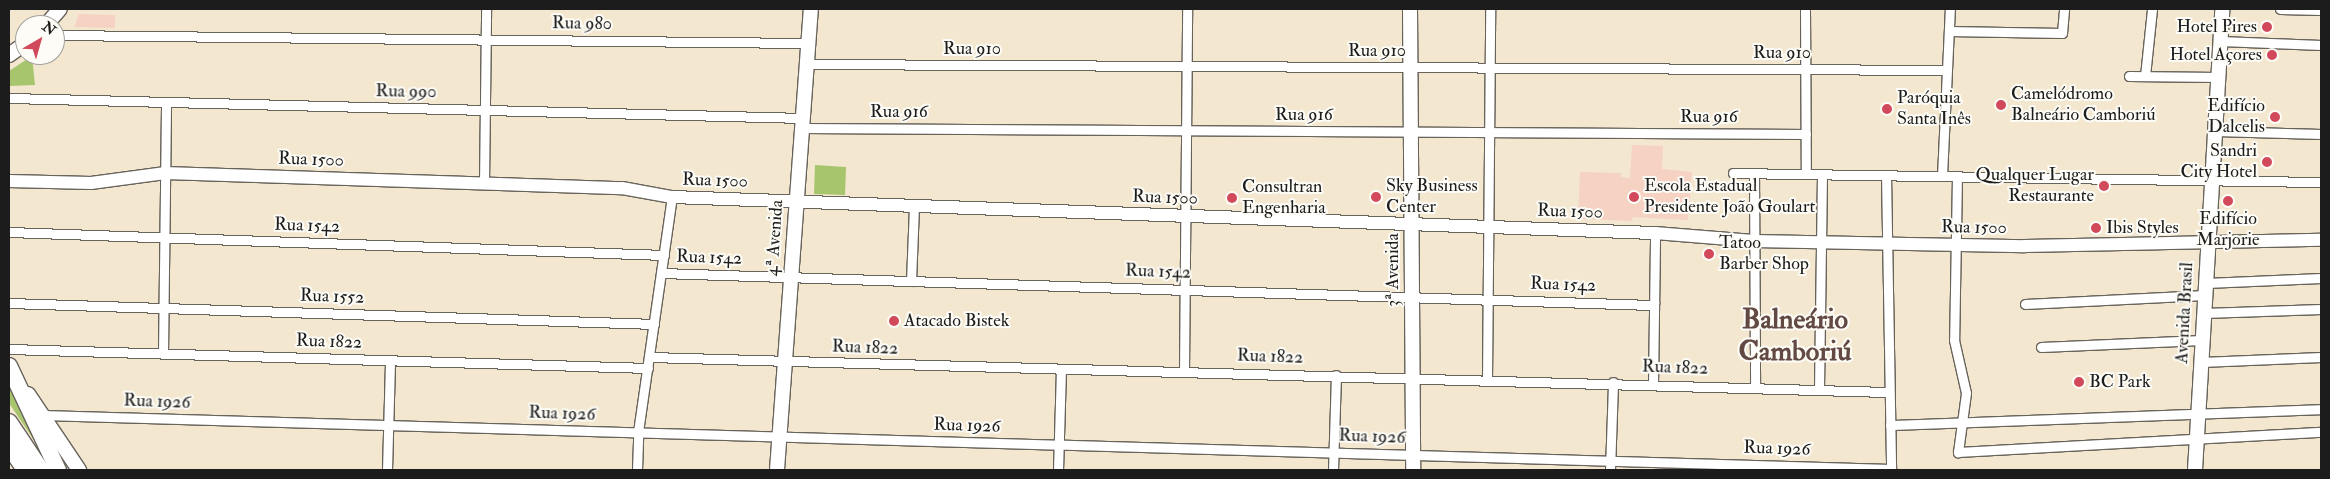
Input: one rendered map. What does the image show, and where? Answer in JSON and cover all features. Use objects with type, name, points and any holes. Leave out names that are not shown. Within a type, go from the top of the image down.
[{"type":"highway","points":[[9,365],[58,470]]},
{"type":"highway","points":[[9,422],[41,470]]},
{"type":"highway","points":[[9,446],[25,470]]},
{"type":"main road","name":"4ª Avenida","points":[[777,470],[811,9]]},
{"type":"main road","name":"3ª Avenida","points":[[1410,9],[1413,470]]},
{"type":"main road","name":"Avenida Brasil","points":[[2194,470],[2222,9]]},
{"type":"main road","points":[[9,365],[79,470]]},
{"type":"street","points":[[484,183],[486,9]]},
{"type":"street","points":[[1184,371],[1187,9]]},
{"type":"street","points":[[1487,379],[1490,9]]},
{"type":"street","points":[[1805,9],[1806,174]]},
{"type":"street","points":[[1942,176],[1950,9]]},
{"type":"street","points":[[1949,31],[2062,32],[2064,9]]},
{"type":"street","points":[[2145,76],[2152,9]]},
{"type":"street","points":[[2280,9],[2321,10]]},
{"type":"street","name":"Rua 980","points":[[65,34],[808,43]]},
{"type":"street","points":[[2220,41],[2321,44]]},
{"type":"street","name":"Rua 910","points":[[807,64],[1947,70]]},
{"type":"street","points":[[2129,76],[2218,77]]},
{"type":"street","name":"Rua 990","points":[[9,98],[485,110],[803,123]]},
{"type":"street","points":[[163,354],[166,102]]},
{"type":"street","name":"Rua 916","points":[[803,123],[1186,130],[1806,134]]},
{"type":"street","points":[[2215,131],[2321,134]]},
{"type":"street","name":"Rua 1500","points":[[9,181],[91,183],[165,173],[484,183],[622,188],[672,197],[1655,233],[1754,241],[1956,246],[2321,240]]},
{"type":"street","points":[[1733,173],[2321,182]]},
{"type":"street","points":[[1754,173],[1755,387]]},
{"type":"street","points":[[1819,388],[1822,174]]},
{"type":"street","points":[[1886,175],[1891,470]]},
{"type":"street","points":[[1957,176],[1954,340],[1966,393],[1960,423],[1958,452],[2321,432]]},
{"type":"street","points":[[636,470],[638,432],[672,197]]},
{"type":"street","points":[[911,281],[914,206]]},
{"type":"street","name":"Rua 1542","points":[[9,232],[664,255]]},
{"type":"street","points":[[1653,384],[1655,233]]},
{"type":"street","name":"Rua 1542","points":[[661,273],[1654,304]]},
{"type":"street","points":[[2025,304],[2321,278]]},
{"type":"street","name":"Rua 1552","points":[[9,303],[654,324]]},
{"type":"street","points":[[2204,313],[2321,309]]},
{"type":"street","points":[[2041,347],[2202,340]]},
{"type":"street","name":"Rua 1822","points":[[9,349],[648,368]]},
{"type":"street","name":"Rua 1822","points":[[649,357],[1061,370],[1184,371],[1613,382],[1890,392]]},
{"type":"street","points":[[2201,362],[2321,357]]},
{"type":"street","points":[[387,470],[390,360]]},
{"type":"street","points":[[1058,470],[1061,370]]},
{"type":"street","points":[[1333,470],[1336,375]]},
{"type":"street","points":[[1611,465],[1613,382]]},
{"type":"street","points":[[1890,425],[2321,409]]},
{"type":"street","name":"Rua 1926","points":[[42,415],[1333,452],[1611,465],[1891,470]]},
{"type":"shaded area","points":[[79,14],[115,15],[115,28],[74,27]]},
{"type":"shaded area","name":"Escola Estadual Presidente João Goulart","points":[[1632,145],[1663,146],[1662,169],[1692,172],[1688,220],[1633,217],[1632,221],[1578,219],[1580,172],[1621,173],[1621,177],[1630,178]]},
{"type":"green space","points":[[18,65],[33,65],[35,85],[9,86],[9,71]]},
{"type":"green space","points":[[815,165],[846,167],[845,195],[814,194]]},
{"type":"green space","points":[[9,376],[54,470],[9,403]]},
{"type":"place","name":"Hotel Pires","points":[[2267,27]]},
{"type":"place","name":"Hotel Açores","points":[[2272,55]]},
{"type":"place","name":"Camelódromo Balneário Camboriú","points":[[2001,105]]},
{"type":"place","name":"Paróquia Santa Inês","points":[[1887,109]]},
{"type":"place","name":"Edifício Dalcelis","points":[[2275,117]]},
{"type":"place","name":"Sandri City Hotel","points":[[2267,162]]},
{"type":"place","name":"Qualquer Lugar Restaurante","points":[[2104,186]]},
{"type":"place","name":"Sky Business Center","points":[[1376,197]]},
{"type":"place","name":"Escola Estadual Presidente João Goulart","points":[[1634,197]]},
{"type":"place","name":"Consultran Engenharia","points":[[1232,198]]},
{"type":"place","name":"Edifício Marjorie","points":[[2228,201]]},
{"type":"place","name":"Ibis Styles","points":[[2096,228]]},
{"type":"place","name":"Tatoo Barber Shop","points":[[1709,254]]},
{"type":"place","name":"Atacado Bistek","points":[[894,321]]},
{"type":"place","name":"BC Park","points":[[2079,382]]},
{"type":"district","name":"Balneário Camboriú","points":[[1795,336]]}]
